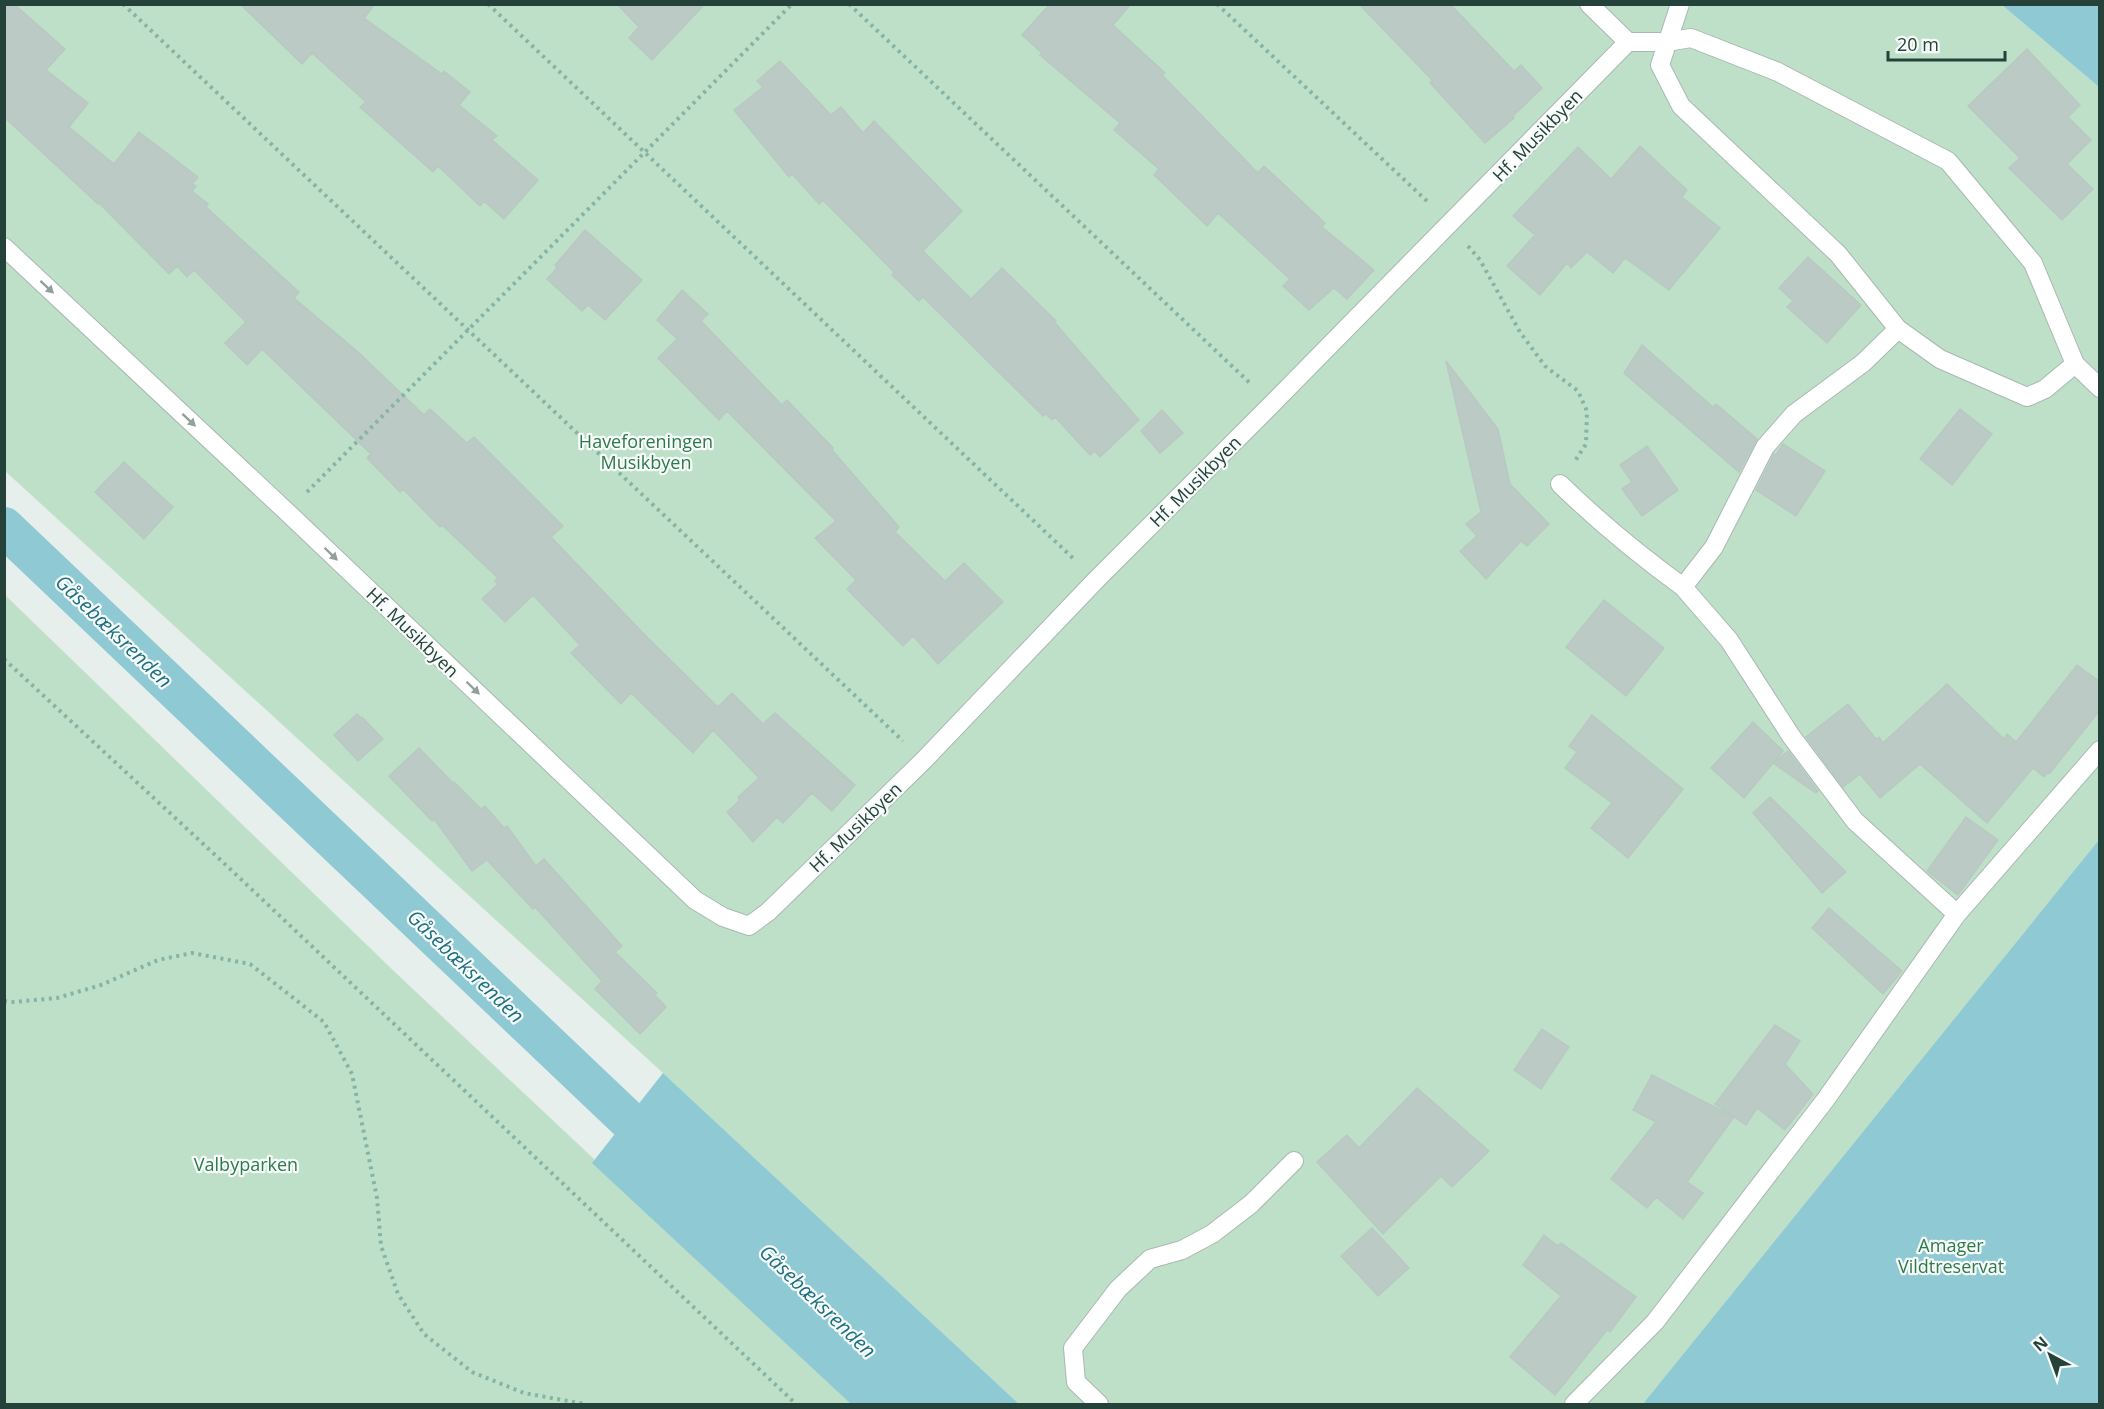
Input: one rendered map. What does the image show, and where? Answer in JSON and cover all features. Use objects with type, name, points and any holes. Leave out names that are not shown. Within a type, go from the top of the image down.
[{"type":"street","points":[[1589,4],[1628,42],[1667,42],[1691,38],[1778,72],[1948,161],[2033,262],[2075,364],[2100,388]]},
{"type":"street","points":[[1680,4],[1660,65],[1681,106],[1838,254],[1898,329],[1940,359],[2027,397],[2045,389],[2075,364]]},
{"type":"street","name":"Hf. Musikbyen","points":[[4,247],[695,900],[723,917],[748,926],[768,912],[924,760],[1096,580],[1628,42]]},
{"type":"street","points":[[1683,587],[1714,547],[1765,447],[1794,414],[1863,363],[1898,329]]},
{"type":"street","points":[[1560,484],[1642,558],[1683,587],[1729,640],[1791,736],[1856,821],[1957,914]]},
{"type":"street","points":[[1574,1404],[1655,1322],[1826,1098],[1957,914],[2100,750]]},
{"type":"street","points":[[1099,1404],[1076,1382],[1073,1347],[1118,1289],[1150,1260],[1182,1250],[1212,1234],[1251,1204],[1294,1161]]},
{"type":"path","points":[[123,4],[924,760]]},
{"type":"path","points":[[488,4],[1096,580]]},
{"type":"path","points":[[287,512],[792,4]]},
{"type":"path","points":[[849,4],[1272,404]]},
{"type":"path","points":[[1217,4],[1450,224],[1480,260],[1520,332],[1545,366],[1578,391],[1587,411],[1586,444],[1560,484]]},
{"type":"path","points":[[4,659],[244,882],[795,1404]]},
{"type":"path","points":[[4,1001],[57,998],[101,985],[158,960],[192,953],[250,964],[324,1022],[352,1074],[377,1198],[381,1246],[398,1294],[424,1334],[472,1371],[525,1393],[585,1404]]},
{"type":"green space","name":"Haveforeningen Musikbyen","points":[[4,5],[2002,5],[2099,87],[2099,1404],[1019,1404],[663,1073],[5,471]]},
{"type":"green space","name":"Valbyparken","points":[[5,595],[398,975],[855,1404],[5,1404]]},
{"type":"water","points":[[2002,5],[2099,5],[2099,87]]},
{"type":"water","name":"Amager Vildtreservat","points":[[2099,840],[2099,1404],[1643,1404]]},
{"type":"water","points":[[663,1073],[1019,1404],[851,1404],[592,1163]]},
{"type":"building","points":[[4,4],[14,4],[65,49],[46,70],[88,103],[69,127],[114,164],[139,132],[198,177],[192,184],[196,186],[192,191],[208,204],[206,207],[299,292],[294,298],[357,351],[424,415],[430,409],[467,443],[474,437],[563,526],[551,537],[718,707],[732,693],[763,724],[775,713],[855,785],[832,811],[812,793],[783,823],[777,817],[753,842],[727,812],[740,800],[738,797],[759,778],[713,730],[693,753],[631,693],[621,704],[571,653],[580,645],[533,595],[505,622],[482,599],[498,584],[495,581],[498,578],[442,525],[440,527],[403,489],[400,492],[367,458],[371,454],[262,349],[247,365],[225,343],[246,322],[194,270],[187,277],[177,266],[169,274],[99,203],[4,117]]},
{"type":"building","points":[[240,4],[375,4],[364,18],[442,74],[444,71],[470,92],[459,105],[497,136],[492,140],[538,180],[504,219],[484,201],[480,206],[438,166],[433,172],[360,107],[366,102],[312,53],[302,64]]},
{"type":"building","points":[[617,4],[705,4],[652,60],[629,38],[639,27]]},
{"type":"building","points":[[1050,4],[1131,4],[1113,25],[1165,73],[1162,75],[1258,173],[1264,166],[1325,223],[1322,227],[1374,270],[1347,299],[1334,288],[1309,310],[1283,286],[1290,279],[1218,213],[1207,226],[1154,175],[1159,169],[1114,130],[1120,123],[1040,55],[1042,53],[1022,35]]},
{"type":"building","points":[[1359,4],[1450,4],[1514,71],[1521,65],[1542,88],[1513,116],[1514,118],[1485,143],[1430,83],[1432,80]]},
{"type":"building","points":[[2027,49],[2080,105],[2068,117],[2091,140],[2067,164],[2093,189],[2062,220],[2009,168],[2020,158],[1968,106]]},
{"type":"building","points":[[780,61],[831,115],[841,107],[863,133],[874,121],[962,211],[923,251],[971,299],[1002,268],[1056,321],[1055,323],[1139,420],[1100,457],[1095,451],[1090,455],[1055,417],[1052,420],[1046,414],[1043,416],[923,297],[919,301],[892,275],[894,272],[823,200],[819,204],[792,174],[789,177],[734,110],[763,87],[757,81]]},
{"type":"building","points":[[1640,146],[1687,190],[1682,197],[1720,228],[1669,290],[1625,258],[1613,273],[1587,252],[1571,268],[1567,263],[1540,295],[1507,266],[1535,235],[1513,216],[1578,147],[1611,179]]},
{"type":"building","points":[[585,230],[642,280],[605,320],[588,305],[582,311],[547,279],[557,268],[555,265]]},
{"type":"building","points":[[1808,257],[1861,305],[1827,343],[1787,307],[1793,301],[1779,288]]},
{"type":"building","points":[[682,290],[708,314],[701,321],[782,405],[787,400],[833,448],[832,450],[899,527],[895,532],[945,581],[964,563],[1003,602],[938,664],[913,636],[903,646],[847,589],[856,580],[815,538],[836,521],[727,411],[719,420],[658,358],[677,339],[657,320]]},
{"type":"building","points":[[1642,345],[1713,407],[1716,404],[1757,439],[1739,472],[1624,373]]},
{"type":"building","points":[[1446,361],[1498,429],[1510,484],[1549,524],[1527,546],[1521,541],[1486,579],[1460,551],[1477,536],[1466,524],[1481,512]]},
{"type":"building","points":[[1960,409],[1992,434],[1952,485],[1920,459]]},
{"type":"building","points":[[1162,410],[1183,433],[1160,453],[1141,431]]},
{"type":"building","points":[[1783,444],[1825,471],[1796,516],[1756,490],[1774,454],[1776,455]]},
{"type":"building","points":[[1647,446],[1678,490],[1642,516],[1622,489],[1632,482],[1620,465]]},
{"type":"building","points":[[124,462],[173,507],[144,539],[95,492]]},
{"type":"building","points":[[1604,600],[1664,648],[1626,696],[1566,647]]},
{"type":"building","points":[[2077,665],[2100,682],[2100,710],[2050,773],[2048,772],[2044,777],[2033,768],[1987,823],[1920,764],[1880,798],[1860,774],[1843,787],[1806,737],[1848,704],[1876,739],[1879,737],[1883,743],[1947,684],[2004,739],[2007,734],[2016,742]]},
{"type":"building","points":[[357,714],[383,739],[358,761],[334,735]]},
{"type":"building","points":[[1592,715],[1683,789],[1628,858],[1591,828],[1612,803],[1565,768],[1577,752],[1569,746]]},
{"type":"building","points":[[1753,722],[1783,751],[1744,798],[1711,768]]},
{"type":"building","points":[[419,748],[481,809],[485,806],[504,828],[507,826],[536,866],[544,859],[622,946],[615,952],[657,993],[655,995],[666,1007],[640,1034],[595,989],[602,981],[535,907],[533,909],[487,860],[472,871],[434,819],[432,821],[389,776]]},
{"type":"building","points":[[1788,751],[1818,791],[1816,793],[1773,763]]},
{"type":"building","points":[[1770,797],[1846,872],[1822,893],[1753,813]]},
{"type":"building","points":[[1966,817],[1998,840],[1958,895],[1927,871]]},
{"type":"building","points":[[1829,908],[1902,971],[1883,994],[1812,928]]},
{"type":"building","points":[[1775,1025],[1800,1041],[1785,1064],[1813,1094],[1785,1130],[1757,1108],[1746,1125],[1715,1104]]},
{"type":"building","points":[[1542,1029],[1569,1047],[1541,1089],[1514,1070]]},
{"type":"building","points":[[1652,1075],[1734,1117],[1687,1182],[1703,1193],[1683,1219],[1656,1197],[1647,1208],[1611,1179],[1656,1122],[1633,1110]]},
{"type":"building","points":[[1417,1088],[1489,1151],[1452,1187],[1441,1176],[1383,1234],[1317,1162],[1347,1135],[1359,1148]]},
{"type":"building","points":[[1372,1228],[1409,1268],[1378,1296],[1341,1256]]},
{"type":"building","points":[[1544,1235],[1558,1246],[1561,1243],[1636,1297],[1610,1332],[1607,1330],[1555,1395],[1510,1357],[1561,1296],[1523,1265]]},
{"type":"waterway","name":"Gåsebæksrenden","points":[[4,527],[667,1157]]}]
